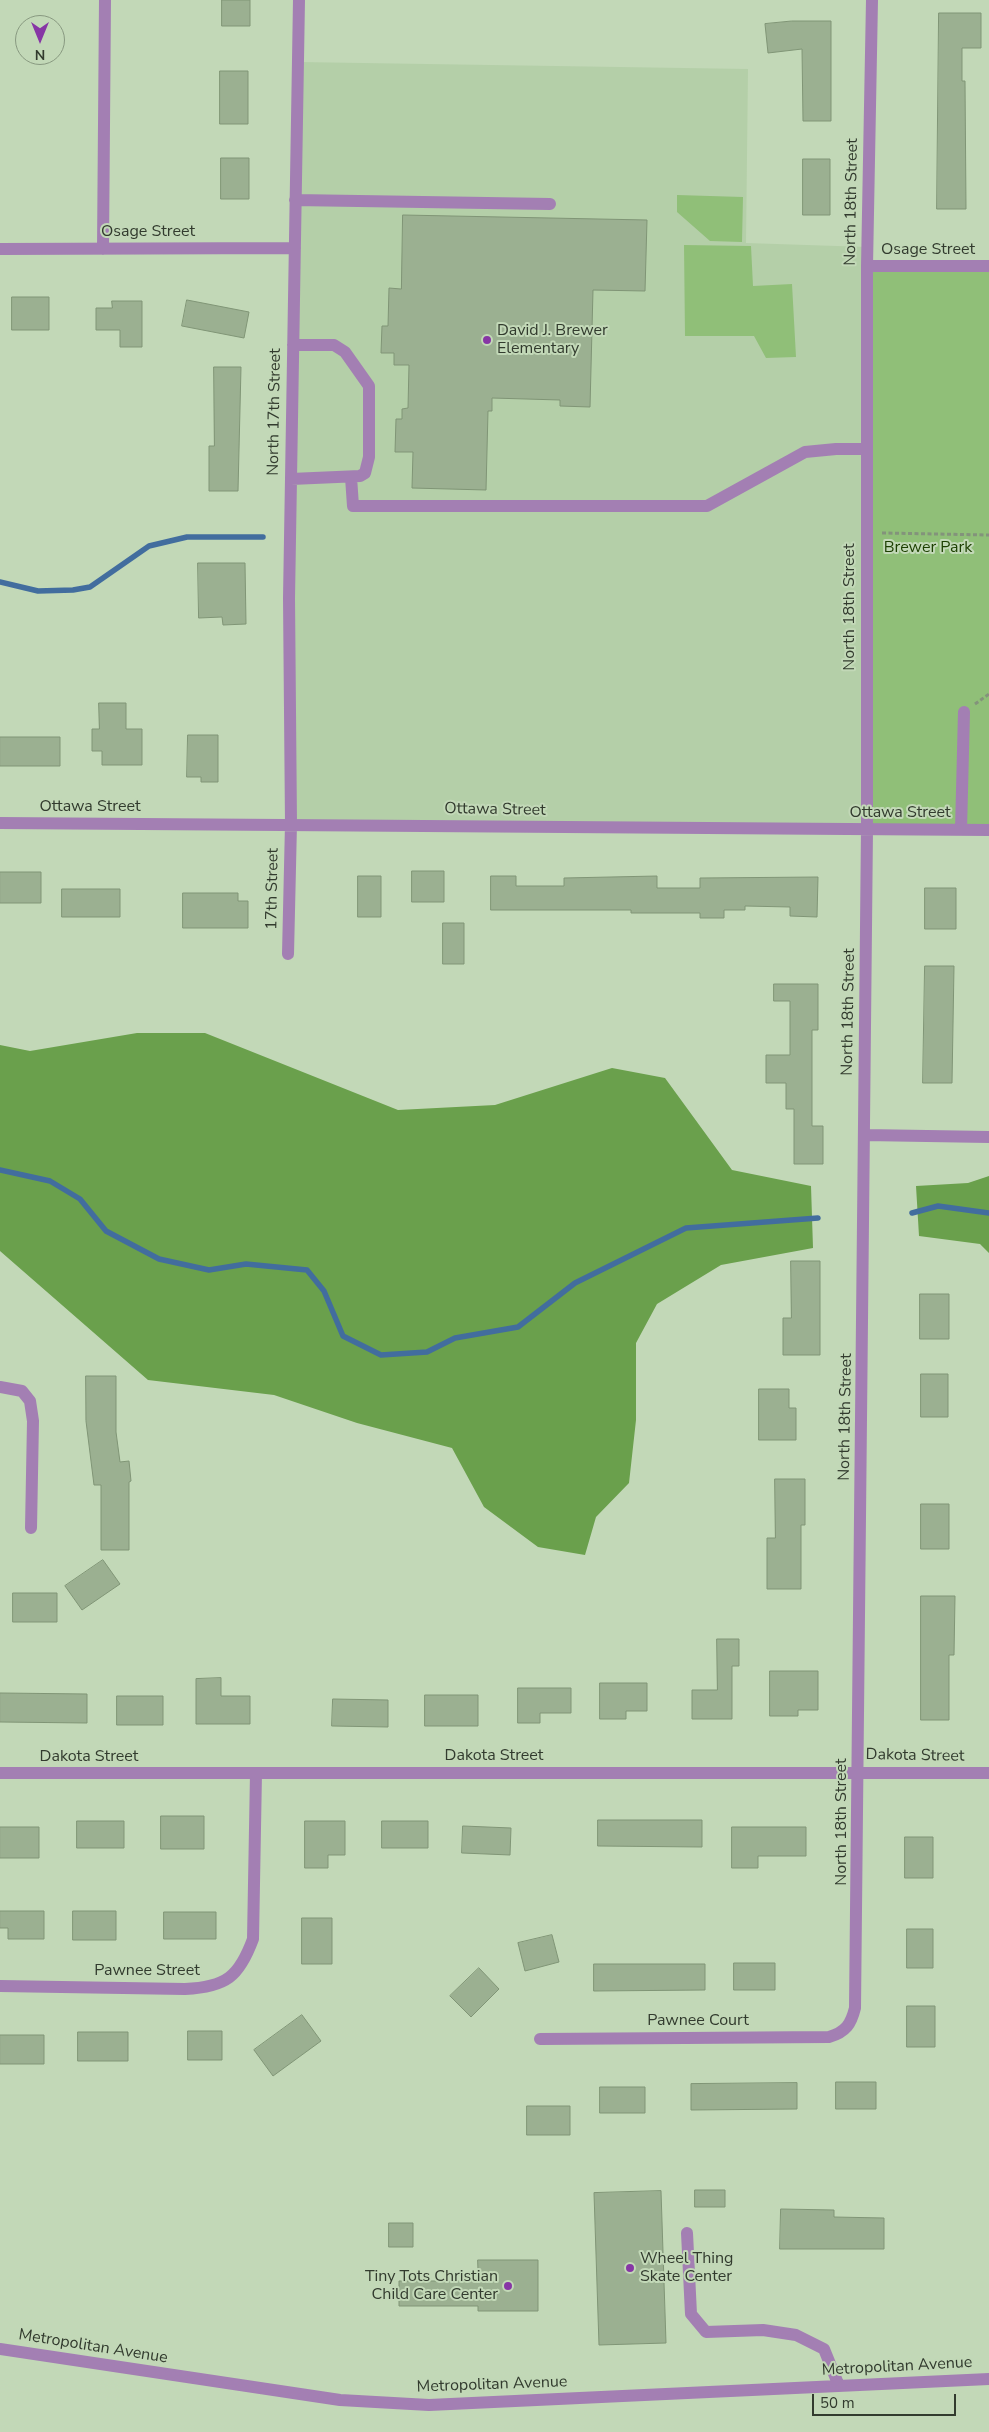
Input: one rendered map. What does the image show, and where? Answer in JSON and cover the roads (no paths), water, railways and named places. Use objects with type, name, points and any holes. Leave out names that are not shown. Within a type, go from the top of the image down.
[{"type":"street","points":[[103,249],[104,0]]},
{"type":"street","name":"North 17th Street","points":[[291,824],[291,479],[299,0]]},
{"type":"street","name":"North 18th Street","points":[[851,2024],[855,2008],[857,1977],[867,830],[866,266],[872,0]]},
{"type":"street","points":[[295,200],[550,204]]},
{"type":"street","name":"Osage Street","points":[[0,249],[295,248]]},
{"type":"street","name":"Osage Street","points":[[866,266],[989,266]]},
{"type":"street","points":[[291,479],[351,477],[365,473],[369,457],[369,386],[345,352],[334,345],[293,345]]},
{"type":"street","points":[[351,477],[353,506],[707,506],[805,452],[867,449]]},
{"type":"street","points":[[961,830],[964,712]]},
{"type":"street","name":"Ottawa Street","points":[[0,823],[989,830]]},
{"type":"street","name":"17th Street","points":[[288,954],[291,824]]},
{"type":"street","points":[[864,1135],[989,1136]]},
{"type":"street","points":[[0,1387],[22,1391],[30,1402],[33,1421],[31,1528]]},
{"type":"street","name":"Dakota Street","points":[[0,1773],[989,1773]]},
{"type":"street","name":"Pawnee Street","points":[[0,1986],[208,1988],[230,1978],[245,1961],[253,1939],[256,1773]]},
{"type":"street","name":"Pawnee Court","points":[[540,2038],[829,2037],[841,2034],[851,2024]]},
{"type":"street","points":[[687,2233],[691,2314],[706,2332],[763,2330],[796,2335],[824,2349],[839,2386]]},
{"type":"street","name":"Metropolitan Avenue","points":[[0,2349],[340,2400],[429,2405],[989,2379]]},
{"type":"waterway","points":[[0,582],[38,591],[73,590],[90,587],[149,546],[187,537],[263,537]]},
{"type":"waterway","points":[[0,1170],[50,1181],[80,1199],[106,1231],[159,1259],[209,1270],[246,1264],[307,1270],[324,1291],[343,1336],[381,1355],[427,1352],[455,1338],[518,1327],[575,1283],[686,1228],[818,1218]]},
{"type":"waterway","points":[[912,1213],[938,1206],[989,1213]]},
{"type":"place","name":"David J. Brewer Elementary","points":[[487,340]]},
{"type":"place","name":"Wheel Thing Skate Center","points":[[630,2268]]},
{"type":"place","name":"Tiny Tots Christian Child Care Center","points":[[508,2286]]},
{"type":"park label","name":"Brewer Park","points":[[928,548]]}]
